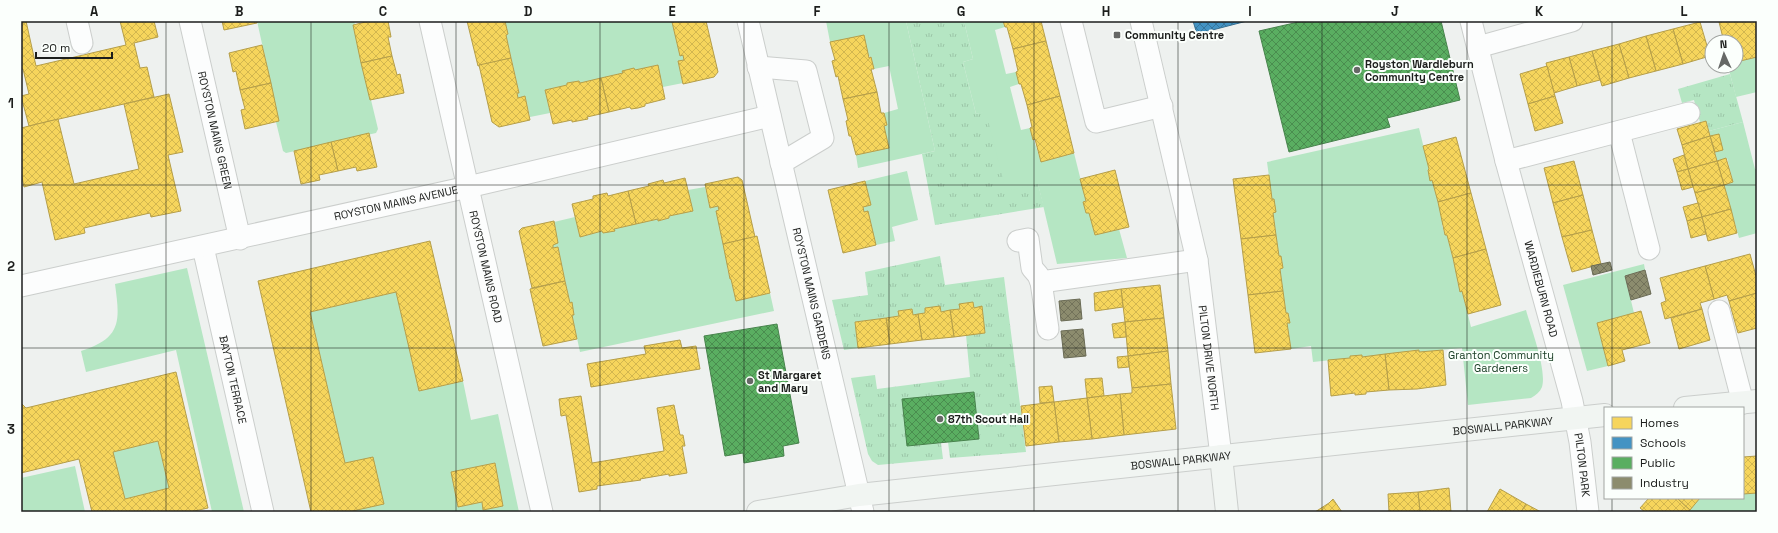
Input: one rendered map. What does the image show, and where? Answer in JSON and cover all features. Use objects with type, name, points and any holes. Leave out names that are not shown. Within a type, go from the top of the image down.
[{"type":"street","points":[[76,21],[82,43]]},
{"type":"street","name":"ROYSTON MAINS GREEN","points":[[190,21],[240,239]]},
{"type":"street","name":"ROYSTON MAINS ROAD","points":[[430,21],[542,512]]},
{"type":"street","name":"ROYSTON MAINS GARDENS","points":[[748,21],[861,504]]},
{"type":"street","points":[[1072,21],[1096,122],[1162,106]]},
{"type":"street","name":"PILTON DRIVE NORTH","points":[[1141,21],[1197,260],[1221,456]]},
{"type":"street","name":"WARDIEBURN ROAD","points":[[1471,21],[1506,161],[1572,401],[1575,418]]},
{"type":"street","points":[[1478,46],[1572,21]]},
{"type":"street","points":[[758,67],[806,71],[823,138],[782,163]]},
{"type":"street","points":[[1506,161],[1689,113]]},
{"type":"street","name":"ROYSTON MAINS AVENUE","points":[[21,286],[240,239],[770,116]]},
{"type":"street","points":[[1619,132],[1649,248]]},
{"type":"street","points":[[1018,240],[1028,239],[1032,268],[1038,275],[1041,282],[1048,329]]},
{"type":"street","name":"BAYTON TERRACE","points":[[203,247],[263,512]]},
{"type":"street","points":[[1041,282],[1197,260]]},
{"type":"street","points":[[1696,407],[1750,402],[1719,311]]},
{"type":"street","name":"BOSWALL PARKWAY","points":[[758,512],[861,504],[1221,456],[1604,415]]},
{"type":"street","name":"PILTON PARK","points":[[1575,418],[1580,442],[1588,512]]},
{"type":"street","points":[[1221,456],[1227,512]]},
{"type":"green space","points":[[257,21],[354,21],[355,24],[353,25],[378,129],[376,133],[286,153],[283,151],[276,122],[279,121]]},
{"type":"green space","points":[[503,21],[672,21],[680,56],[683,55],[684,60],[678,62],[683,83],[663,87],[657,65],[635,70],[634,68],[623,71],[623,73],[580,83],[579,81],[567,83],[567,85],[545,90],[550,113],[530,117],[525,96],[518,98],[517,93],[519,92],[506,35],[508,34],[505,22]]},
{"type":"green space","points":[[826,21],[906,21],[935,151],[858,168],[856,155],[889,148],[884,126],[887,125],[884,113],[898,109],[889,66],[874,69],[871,57],[830,42]]},
{"type":"green space","points":[[906,21],[964,21],[973,59],[963,62],[976,114],[986,111],[1038,184],[1044,207],[935,225],[922,154],[935,151]]},
{"type":"green space","points":[[964,21],[1003,21],[1005,27],[995,30],[1006,74],[1016,72],[1019,84],[1010,87],[1021,130],[1030,128],[1041,162],[1074,153],[1086,201],[1083,202],[1086,213],[1089,213],[1095,235],[1119,229],[1127,258],[1057,264],[1038,184],[1006,191],[986,112],[976,114],[963,62],[973,59]]},
{"type":"green space","points":[[1757,57],[1757,92],[1736,97],[1730,74],[1744,74],[1744,60]]},
{"type":"green space","points":[[1730,74],[1743,122],[1709,131],[1706,121],[1700,122],[1694,100],[1682,103],[1678,89]]},
{"type":"green space","points":[[1743,122],[1755,169],[1757,169],[1757,233],[1739,238],[1724,185],[1733,182],[1727,158],[1717,161],[1715,152],[1723,150],[1710,136],[1709,131]]},
{"type":"green space","name":"Granton Community Gardeners","points":[[1419,128],[1429,169],[1430,180],[1432,180],[1444,225],[1442,225],[1445,235],[1447,235],[1457,280],[1460,291],[1462,291],[1471,327],[1526,310],[1535,338],[1543,380],[1540,390],[1531,398],[1468,405],[1462,348],[1419,352],[1419,350],[1407,351],[1362,357],[1362,355],[1350,356],[1350,358],[1313,362],[1311,346],[1291,349],[1287,323],[1290,323],[1288,313],[1286,313],[1280,269],[1283,268],[1281,256],[1279,256],[1273,213],[1274,199],[1272,199],[1267,162]]},
{"type":"green space","points":[[907,171],[918,220],[892,227],[895,241],[876,245],[868,211],[864,212],[863,207],[871,205],[865,181]]},
{"type":"green space","points":[[705,187],[710,208],[718,206],[719,210],[716,211],[727,267],[736,301],[770,293],[774,311],[580,352],[572,315],[574,314],[572,303],[570,303],[558,247],[553,248],[553,245],[558,243],[554,222],[575,217],[580,237],[602,231],[603,233],[614,231],[614,229],[658,219],[659,221],[669,218],[669,216],[692,211],[688,190]]},
{"type":"green space","points":[[940,256],[945,285],[1004,277],[1026,452],[950,458],[948,442],[979,439],[973,392],[903,399],[907,446],[941,443],[943,459],[878,465],[872,461],[868,454],[851,378],[875,375],[877,389],[970,377],[966,335],[985,333],[982,307],[974,308],[973,302],[959,304],[960,309],[941,312],[940,306],[925,308],[925,313],[913,315],[912,309],[898,311],[899,316],[855,322],[858,348],[844,350],[832,300],[868,295],[865,272]]},
{"type":"green space","points":[[1644,264],[1645,270],[1625,276],[1634,313],[1597,323],[1608,366],[1587,371],[1563,285]]},
{"type":"green space","points":[[187,268],[244,512],[212,512],[176,350],[86,372],[81,351],[94,346],[111,334],[115,326],[118,308],[115,284]]},
{"type":"green space","points":[[396,292],[419,391],[463,381],[471,420],[498,414],[519,512],[348,512],[345,463],[310,312]],"holes":[[[495,463],[503,506],[483,510],[482,502],[458,507],[451,472]]]},
{"type":"green space","points":[[158,441],[169,488],[125,499],[113,452]]},
{"type":"green space","points":[[75,466],[85,512],[21,512],[21,478]]},
{"type":"green space","points":[[1757,493],[1757,512],[1687,512],[1699,499],[1744,499],[1744,494]]},
{"type":"building: Homes","points":[[21,21],[26,21],[36,66],[126,45],[120,21],[154,21],[158,37],[134,43],[140,68],[147,67],[154,97],[29,126],[21,96],[29,94],[23,69],[21,69]]},
{"type":"building: Homes","points":[[222,21],[257,21],[257,23],[224,30]]},
{"type":"building: Homes","points":[[370,21],[388,21],[391,37],[388,37],[392,56],[361,63],[353,25]]},
{"type":"building: Homes","points":[[467,21],[505,21],[508,34],[506,35],[511,58],[478,66]]},
{"type":"building: Homes","points":[[706,21],[718,72],[714,77],[683,84],[678,61],[684,60],[683,55],[680,56],[672,22]]},
{"type":"building: Homes","points":[[1003,21],[1041,21],[1046,41],[1013,49],[1007,27],[1005,27]]},
{"type":"building: Homes","points":[[1757,21],[1757,57],[1744,60],[1744,34],[1722,34],[1719,22]]},
{"type":"building: Homes","points":[[1700,22],[1704,36],[1704,58],[1683,64],[1673,29]]},
{"type":"building: Homes","points":[[1673,29],[1683,64],[1656,71],[1646,36]]},
{"type":"building: Homes","points":[[864,35],[869,58],[871,57],[874,69],[871,69],[877,92],[843,99],[838,76],[836,77],[832,61],[835,60],[830,42]]},
{"type":"building: Homes","points":[[1646,36],[1656,71],[1629,78],[1619,44]]},
{"type":"building: Homes","points":[[1046,41],[1060,96],[1027,105],[1016,72],[1018,71],[1013,49]]},
{"type":"building: Homes","points":[[1619,44],[1629,78],[1602,86],[1592,51]]},
{"type":"building: Homes","points":[[262,45],[271,83],[240,90],[236,71],[233,72],[229,53]]},
{"type":"building: Homes","points":[[1592,51],[1600,80],[1577,86],[1569,57]]},
{"type":"building: Homes","points":[[392,56],[397,75],[400,74],[404,93],[370,100],[361,63]]},
{"type":"building: Homes","points":[[1569,57],[1577,86],[1554,93],[1546,63]]},
{"type":"building: Homes","points":[[511,58],[519,93],[517,93],[518,98],[525,96],[530,120],[499,127],[492,122],[479,65]]},
{"type":"building: Homes","points":[[658,65],[665,99],[645,104],[645,106],[638,108],[631,109],[630,107],[609,112],[601,78],[623,73],[622,71],[634,68],[635,70]]},
{"type":"building: Homes","points":[[1547,66],[1555,96],[1528,104],[1520,74]]},
{"type":"building: Homes","points":[[601,78],[609,112],[587,117],[588,119],[572,122],[572,120],[553,124],[545,90],[567,85],[567,83],[579,81],[580,83]]},
{"type":"building: Homes","points":[[271,83],[279,121],[245,129],[241,110],[245,109],[240,90]]},
{"type":"building: Homes","points":[[877,92],[881,113],[884,113],[887,125],[884,126],[889,148],[856,155],[851,136],[849,136],[846,121],[848,120],[843,99]]},
{"type":"building: Homes","points":[[169,94],[183,152],[168,155],[181,211],[151,217],[150,213],[84,228],[85,233],[55,240],[42,182],[24,187],[21,172],[21,128],[58,119],[74,184],[139,169],[124,104]]},
{"type":"building: Homes","points":[[1060,96],[1074,153],[1041,162],[1035,139],[1033,140],[1030,128],[1032,127],[1027,105]]},
{"type":"building: Homes","points":[[1555,96],[1563,123],[1535,131],[1528,104]]},
{"type":"building: Homes","points":[[1706,121],[1710,136],[1682,145],[1677,129]]},
{"type":"building: Homes","points":[[369,133],[377,167],[357,171],[356,167],[338,171],[331,142]]},
{"type":"building: Homes","points":[[1719,134],[1723,150],[1715,152],[1710,136]]},
{"type":"building: Homes","points":[[1710,136],[1717,161],[1688,169],[1682,145]]},
{"type":"building: Homes","points":[[1456,137],[1471,193],[1438,202],[1432,180],[1430,181],[1429,169],[1423,146]]},
{"type":"building: Homes","points":[[331,142],[338,171],[319,175],[320,180],[301,184],[294,151]]},
{"type":"building: Homes","points":[[1684,155],[1688,169],[1677,172],[1673,159]]},
{"type":"building: Homes","points":[[1726,158],[1733,182],[1724,185],[1717,161]]},
{"type":"building: Homes","points":[[1574,161],[1583,195],[1553,203],[1544,168]]},
{"type":"building: Homes","points":[[1717,161],[1724,185],[1695,193],[1688,169]]},
{"type":"building: Homes","points":[[1688,169],[1693,187],[1682,190],[1677,172]]},
{"type":"building: Homes","points":[[1115,170],[1129,227],[1095,235],[1089,213],[1086,213],[1083,202],[1086,201],[1080,179]]},
{"type":"building: Homes","points":[[1269,175],[1272,199],[1274,199],[1276,212],[1273,213],[1276,235],[1241,239],[1233,179]]},
{"type":"building: Homes","points":[[738,177],[742,180],[755,237],[723,244],[716,211],[719,210],[718,206],[710,208],[705,184]]},
{"type":"building: Homes","points":[[685,178],[693,211],[669,216],[669,218],[658,221],[658,219],[636,224],[628,191],[649,186],[648,184],[663,180],[664,183]]},
{"type":"building: Homes","points":[[865,181],[871,205],[863,207],[864,212],[868,211],[876,245],[843,253],[828,190]]},
{"type":"building: Homes","points":[[1724,185],[1731,209],[1702,217],[1695,193]]},
{"type":"building: Homes","points":[[628,191],[636,224],[614,229],[615,231],[603,233],[602,231],[580,237],[572,204],[593,199],[593,196],[607,193],[608,196]]},
{"type":"building: Homes","points":[[1471,193],[1486,249],[1453,258],[1447,235],[1445,235],[1438,202]]},
{"type":"building: Homes","points":[[1583,195],[1592,230],[1562,237],[1553,203]]},
{"type":"building: Homes","points":[[1698,203],[1702,217],[1687,221],[1683,207]]},
{"type":"building: Homes","points":[[1731,209],[1737,233],[1708,241],[1702,217]]},
{"type":"building: Homes","points":[[1702,217],[1706,234],[1691,238],[1687,221]]},
{"type":"building: Homes","points":[[554,221],[558,243],[553,245],[553,248],[558,247],[565,281],[532,288],[519,231],[522,228]]},
{"type":"building: Homes","points":[[1592,230],[1601,264],[1572,272],[1562,237]]},
{"type":"building: Homes","points":[[1276,235],[1279,256],[1281,256],[1283,268],[1280,269],[1283,291],[1248,295],[1241,239]]},
{"type":"building: Homes","points":[[757,236],[770,293],[736,301],[723,244]]},
{"type":"building: Homes","points":[[430,241],[463,381],[419,391],[396,292],[310,312],[345,463],[373,457],[384,504],[348,512],[311,512],[258,281]]},
{"type":"building: Homes","points":[[1486,249],[1501,305],[1468,314],[1462,291],[1460,292],[1453,258]]},
{"type":"building: Homes","points":[[1750,254],[1757,276],[1757,293],[1729,301],[1727,295],[1714,299],[1705,266]]},
{"type":"building: Homes","points":[[1705,266],[1714,299],[1700,303],[1702,309],[1665,319],[1661,303],[1666,301],[1660,278]]},
{"type":"building: Homes","points":[[565,281],[570,303],[572,302],[574,315],[572,315],[577,339],[543,346],[530,289]]},
{"type":"building: Homes","points":[[1160,285],[1164,318],[1125,322],[1121,289]]},
{"type":"building: Homes","points":[[1121,289],[1123,307],[1095,311],[1094,293]]},
{"type":"building: Homes","points":[[1283,291],[1286,313],[1288,313],[1290,323],[1287,323],[1291,349],[1255,353],[1248,295]]},
{"type":"building: Homes","points":[[1757,293],[1757,328],[1738,333],[1729,301]]},
{"type":"building: Homes","points":[[973,302],[974,308],[982,306],[985,333],[954,337],[950,310],[960,309],[959,304]]},
{"type":"building: Homes","points":[[940,306],[941,312],[950,310],[954,337],[922,340],[918,314],[925,313],[925,308]]},
{"type":"building: Homes","points":[[912,309],[913,315],[918,314],[922,340],[890,344],[886,318],[899,316],[898,311]]},
{"type":"building: Homes","points":[[1702,309],[1710,340],[1679,349],[1671,318]]},
{"type":"building: Homes","points":[[1641,311],[1650,343],[1622,350],[1625,361],[1608,366],[1597,323]]},
{"type":"building: Homes","points":[[886,318],[890,344],[858,348],[855,322]]},
{"type":"building: Homes","points":[[1164,318],[1168,351],[1128,356],[1125,322]]},
{"type":"building: Homes","points":[[1125,322],[1126,337],[1114,338],[1112,324]]},
{"type":"building: Homes","points":[[680,340],[682,348],[696,346],[700,369],[591,387],[587,364],[646,354],[644,346]]},
{"type":"building: Homes","points":[[1419,350],[1419,352],[1443,350],[1446,385],[1417,389],[1389,390],[1385,354]]},
{"type":"building: Homes","points":[[1168,351],[1171,384],[1132,388],[1128,356]]},
{"type":"building: Homes","points":[[1385,354],[1389,390],[1366,392],[1366,394],[1355,395],[1355,393],[1331,396],[1328,360],[1350,358],[1350,356],[1362,355],[1362,357]]},
{"type":"building: Homes","points":[[1128,356],[1129,367],[1118,368],[1117,357]]},
{"type":"building: Homes","points":[[176,372],[208,508],[190,512],[92,512],[79,459],[21,473],[21,403],[26,408]],"holes":[[[158,441],[169,488],[125,499],[113,452]]]},
{"type":"building: Homes","points":[[1102,378],[1104,396],[1087,398],[1085,379]]},
{"type":"building: Homes","points":[[1171,384],[1176,429],[1124,435],[1120,394],[1132,393],[1132,388]]},
{"type":"building: Homes","points":[[1052,386],[1054,402],[1040,403],[1039,387]]},
{"type":"building: Homes","points":[[1120,394],[1124,435],[1092,439],[1087,398]]},
{"type":"building: Homes","points":[[581,396],[592,463],[664,451],[657,408],[674,405],[680,435],[683,435],[685,446],[682,446],[687,473],[669,476],[669,474],[640,479],[641,480],[597,486],[597,489],[579,492],[566,415],[561,416],[559,399]]},
{"type":"building: Homes","points":[[1087,398],[1092,439],[1059,442],[1054,402]]},
{"type":"building: Homes","points":[[1054,402],[1059,442],[1026,446],[1021,406]]},
{"type":"building: Homes","points":[[1757,456],[1757,493],[1744,494],[1744,457]]},
{"type":"building: Homes","points":[[495,463],[503,506],[483,510],[482,502],[458,507],[451,472]]},
{"type":"building: Homes","points":[[1449,488],[1451,512],[1420,512],[1418,492]]},
{"type":"building: Homes","points":[[1500,489],[1526,504],[1521,512],[1487,512]]},
{"type":"building: Homes","points":[[1418,492],[1420,512],[1389,512],[1388,494]]},
{"type":"building: Homes","points":[[1333,499],[1342,512],[1315,512],[1329,503]]},
{"type":"building: Homes","points":[[1648,499],[1678,499],[1690,510],[1687,512],[1645,512],[1640,508]]},
{"type":"building: Homes","points":[[1678,499],[1699,499],[1690,510]]},
{"type":"building: Homes","points":[[1526,504],[1541,512],[1521,512]]},
{"type":"building: Schools","points":[[1193,21],[1247,21],[1197,34]]},
{"type":"building: Public","points":[[1303,21],[1441,21],[1460,100],[1387,118],[1390,127],[1289,152],[1259,31]]},
{"type":"building: Public","name":"St Margaret and Mary","points":[[777,324],[799,443],[783,446],[784,456],[744,463],[743,453],[725,456],[704,336]]},
{"type":"building: Public","name":"87th Scout Hall","points":[[974,392],[979,439],[907,446],[902,399]]},
{"type":"building: Industry","points":[[1610,262],[1612,270],[1593,275],[1591,266]]},
{"type":"building: Industry","points":[[1645,270],[1651,294],[1631,300],[1625,276]]},
{"type":"building: Industry","points":[[1080,299],[1082,319],[1061,321],[1059,301]]},
{"type":"building: Industry","points":[[1083,329],[1086,356],[1064,358],[1061,331]]},
{"type":"place","name":"Community Centre","points":[[1117,35]]},
{"type":"place","name":"Royston Wardieburn Community Centre","points":[[1357,70]]},
{"type":"place","name":"St Margaret and Mary","points":[[750,381]]},
{"type":"place","name":"87th Scout Hall","points":[[940,419]]}]
